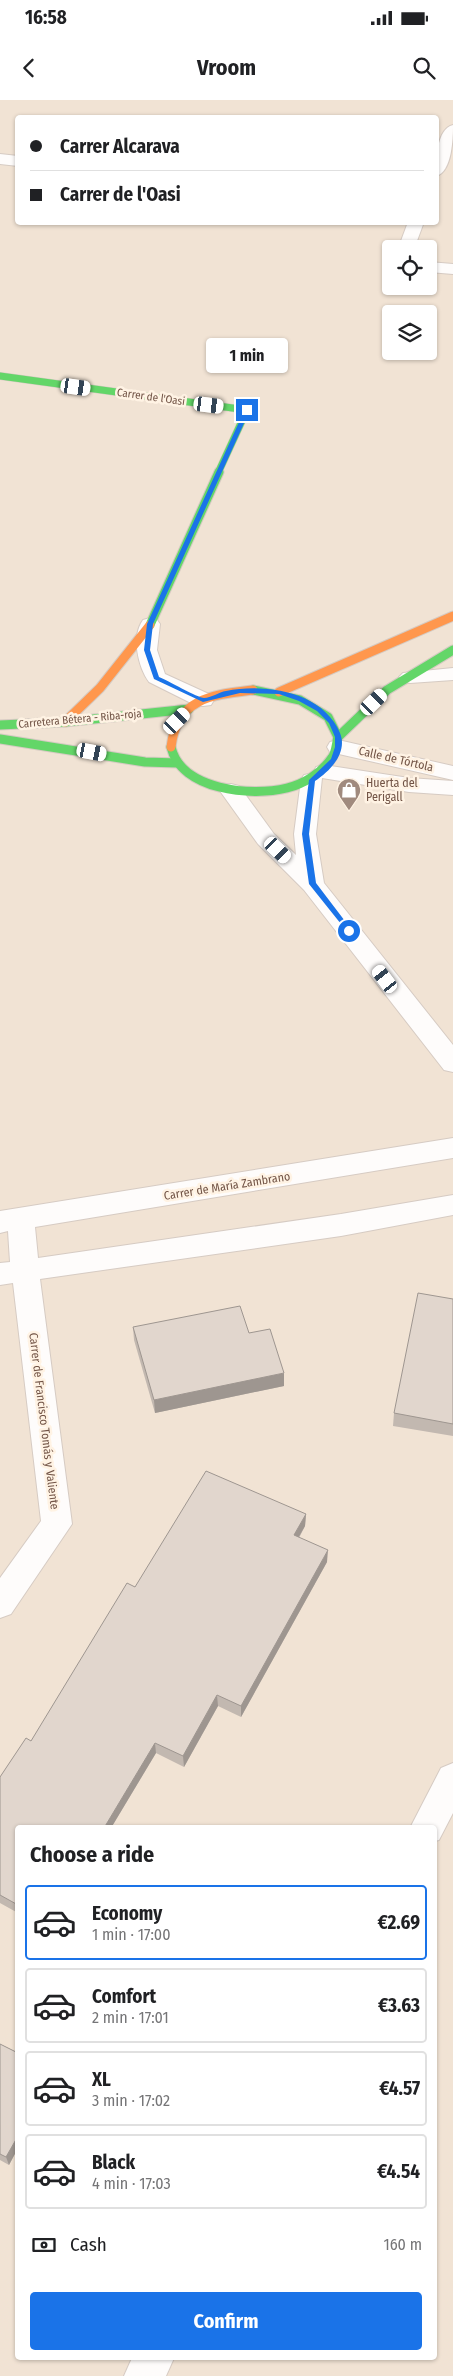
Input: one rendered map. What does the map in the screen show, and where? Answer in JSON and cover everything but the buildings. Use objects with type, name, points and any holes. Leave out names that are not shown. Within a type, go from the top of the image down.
[{"type":"main road","name":"Carrer de l'Oasi","points":[[0,376],[247,410],[150,624],[109,679],[87,704],[65,722]]},
{"type":"main road","points":[[279,692],[453,616]]},
{"type":"main road","points":[[338,742],[387,690],[453,650]]},
{"type":"main road","points":[[253,690],[279,692],[301,699],[320,709],[332,722],[338,742],[334,760],[318,776],[294,788],[252,794],[231,791],[199,781],[178,763],[171,749],[171,734],[177,721],[196,704],[226,693],[253,690]]},
{"type":"main road","name":"Carretera Bétera - Riba-roja","points":[[0,725],[65,722],[196,704]]},
{"type":"main road","name":"Carretera Bétera - Riba-roja","points":[[0,739],[145,762],[178,763]]},
{"type":"street","points":[[439,164],[453,129]]},
{"type":"street","points":[[0,160],[15,161]]},
{"type":"street","points":[[409,240],[415,225]]},
{"type":"street","points":[[437,268],[453,269]]},
{"type":"street","name":"Carrer de l'Oasi","points":[[150,624],[147,650],[156,678],[196,704]]},
{"type":"street","points":[[410,677],[453,674]]},
{"type":"street","name":"Calle de Tórtola","points":[[338,742],[453,773]]},
{"type":"street","points":[[312,884],[305,834],[318,776]]},
{"type":"street","name":"Calle de Tórtola","points":[[318,776],[453,788]]},
{"type":"street","points":[[231,791],[266,839],[312,884],[453,1063]]},
{"type":"street","name":"Carrer de María Zambrano","points":[[11,1221],[453,1148]]},
{"type":"street","points":[[13,1272],[341,1225],[453,1206]]},
{"type":"street","name":"Carrer de Francisco Tomás y Valiente","points":[[0,1604],[57,1524],[13,1272],[11,1221]]},
{"type":"street","points":[[429,1825],[453,1779]]},
{"type":"street","points":[[144,2376],[153,2360]]},
{"type":"shaded area","points":[[0,100],[453,100],[453,2376],[0,2376]]},
{"type":"traffic: fast","points":[[0,376],[247,410],[150,625]]},
{"type":"traffic: fast","points":[[338,737],[387,690],[453,650]]},
{"type":"traffic: fast","points":[[171,747],[175,760],[184,771],[196,779],[209,784],[251,792],[287,788],[315,775],[333,758],[338,737],[328,717],[300,700],[253,690]]},
{"type":"traffic: fast","points":[[0,725],[65,722],[189,709]]},
{"type":"traffic: fast","points":[[0,739],[145,762],[178,763]]},
{"type":"traffic: slow","points":[[279,692],[453,616]]},
{"type":"traffic: slow","points":[[65,722],[100,688],[150,625]]},
{"type":"traffic: slow","points":[[171,747],[174,727],[179,717],[187,709],[208,698],[253,690]]},
{"type":"place","name":"Huerta del Perigall","points":[[349,811]]},
{"type":"route","points":[[247,410],[150,624],[147,650],[156,678],[203,700],[226,693],[253,690],[279,692],[301,699],[320,709],[332,722],[338,737],[338,747],[334,760],[324,772],[312,780],[305,834],[312,884],[349,931]]}]
